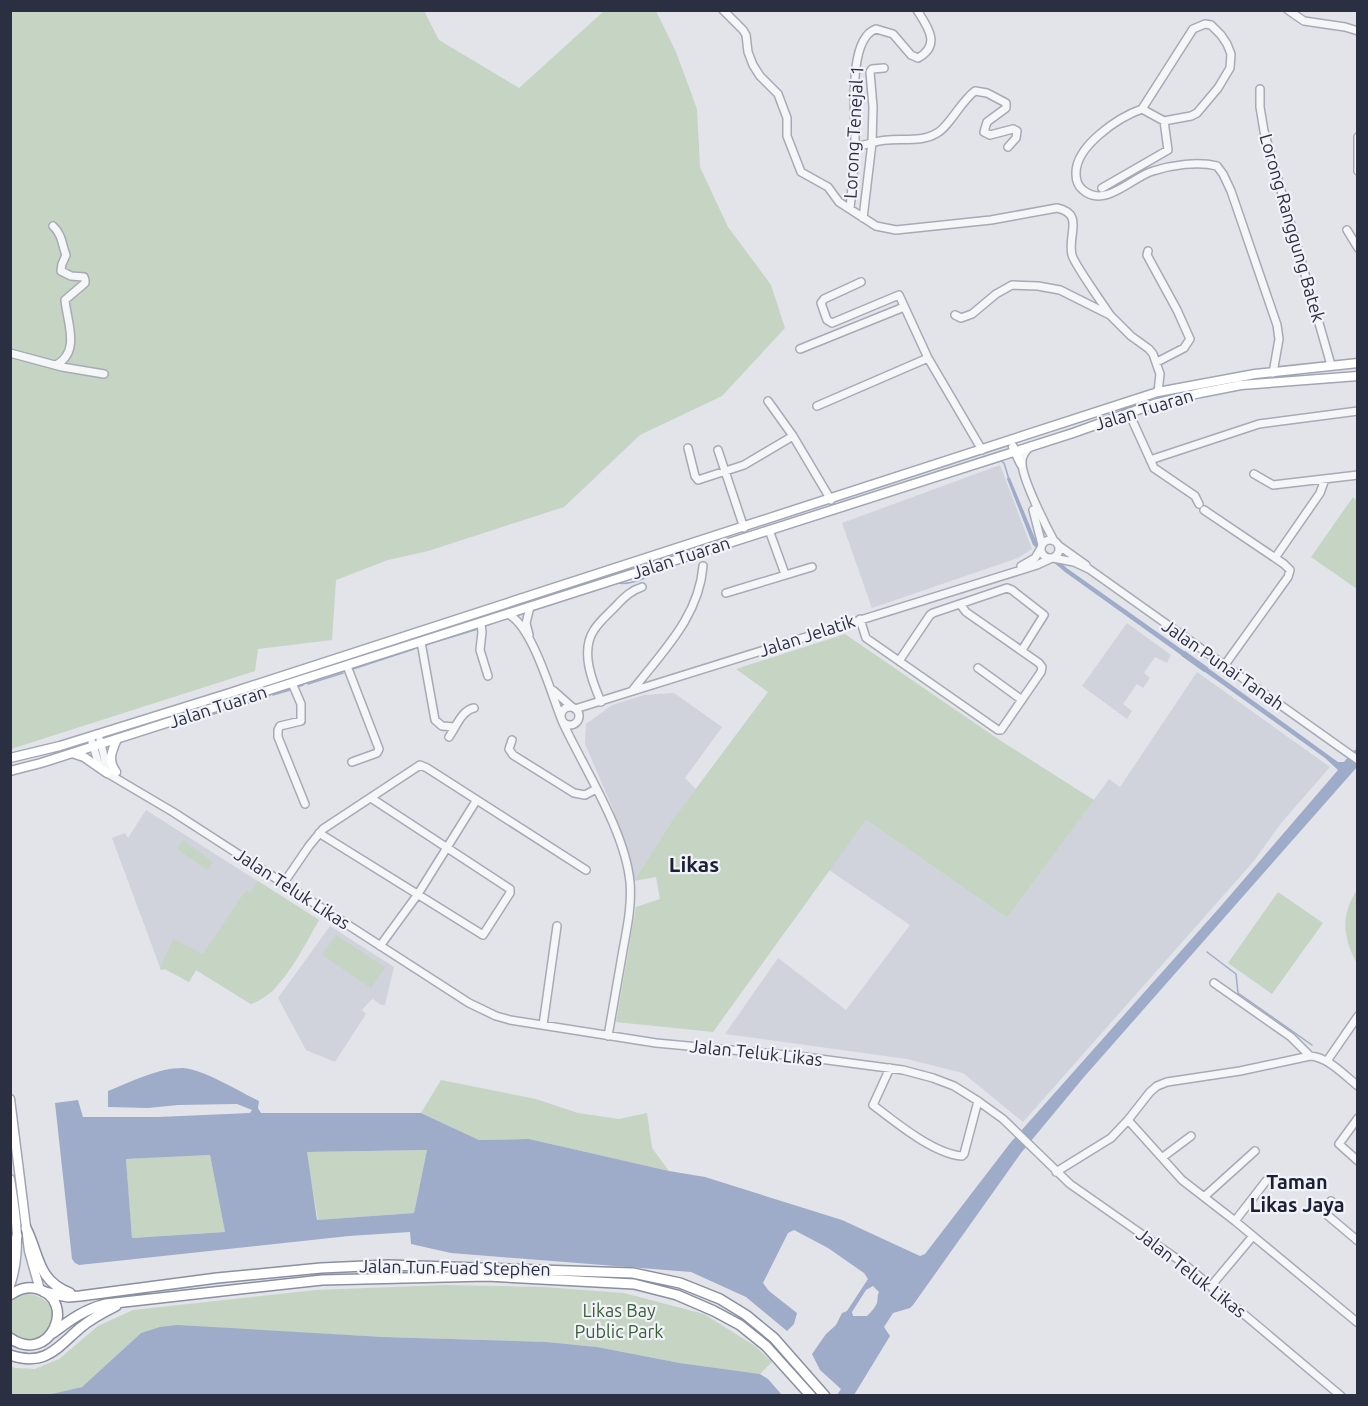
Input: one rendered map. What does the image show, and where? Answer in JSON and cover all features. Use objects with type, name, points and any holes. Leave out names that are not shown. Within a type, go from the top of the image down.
[{"type":"highway","points":[[26,1228],[45,1276],[54,1285],[78,1296]]},
{"type":"highway","points":[[10,1263],[17,1236]]},
{"type":"highway","name":"Jalan Tun Fuad Stephen","points":[[10,1295],[21,1289],[31,1288],[78,1296],[240,1276],[321,1268],[388,1265],[633,1272],[680,1283],[729,1304],[774,1338],[825,1395]]},
{"type":"highway","name":"Jalan Tun Fuad Stephen","points":[[11,1338],[26,1345],[33,1345],[47,1338],[74,1317],[96,1306],[287,1283],[344,1279],[487,1276],[634,1284],[677,1295],[740,1325],[766,1346],[811,1395]]},
{"type":"highway","points":[[42,1291],[50,1297],[57,1311],[53,1333]]},
{"type":"highway","points":[[10,1354],[30,1359],[54,1352],[90,1321],[127,1301]]},
{"type":"main road","name":"Jalan Tuaran","points":[[10,771],[117,739],[231,698],[506,610],[735,531],[1158,392],[1214,380],[1358,363]]},
{"type":"main road","points":[[1317,367],[1313,370],[1316,374],[1345,371],[1353,376]]},
{"type":"main road","name":"Jalan Tuaran","points":[[530,607],[1177,398],[1230,387],[1353,376]]},
{"type":"main road","points":[[955,459],[1007,446],[1014,447],[1021,464]]},
{"type":"main road","points":[[735,531],[742,533],[769,530]]},
{"type":"main road","points":[[506,610],[510,606],[523,603],[530,607]]},
{"type":"main road","name":"Jalan Tuaran","points":[[10,758],[292,683],[421,645],[481,623],[506,610]]},
{"type":"main road","points":[[111,773],[111,757],[117,739]]},
{"type":"main road","points":[[72,753],[84,757],[111,773]]},
{"type":"main road","points":[[10,1099],[31,1261],[42,1291]]},
{"type":"main road","points":[[10,1179],[17,1236],[17,1258],[10,1286]]},
{"type":"street","points":[[723,10],[743,30],[753,64],[760,76],[778,94],[787,118],[787,136],[801,172],[828,187],[839,202],[876,226],[906,230],[991,220],[1057,208],[1067,210],[1072,215],[1072,257],[1110,315],[1131,336],[1149,349],[1157,362],[1160,374],[1158,392]]},
{"type":"street","name":"Lorong Tenejal 1","points":[[850,209],[855,147],[854,74],[856,62],[866,35],[876,28],[900,40],[911,55],[918,58],[929,48],[931,31],[917,10]]},
{"type":"street","points":[[1288,10],[1304,21],[1345,27],[1358,32]]},
{"type":"street","points":[[1142,109],[1164,121],[1197,113],[1218,88],[1230,68],[1231,54],[1227,44],[1211,25],[1199,25],[1193,28],[1142,109],[1130,113],[1111,125],[1091,142],[1076,166],[1076,176],[1080,188],[1087,194],[1103,197],[1152,171],[1194,164],[1217,166],[1231,191],[1277,325],[1279,339],[1274,373]]},
{"type":"street","points":[[863,218],[872,143],[873,107],[870,72],[872,69],[884,68]]},
{"type":"street","name":"Lorong Ranggung Batek","points":[[1260,89],[1264,131],[1330,365]]},
{"type":"street","points":[[855,147],[880,140],[920,138],[938,133],[967,96],[975,91],[987,93],[1006,103],[1003,112],[987,122],[984,132],[990,135],[1013,129],[1017,131],[1016,138],[1008,147]]},
{"type":"street","points":[[1102,188],[1168,150],[1164,121]]},
{"type":"street","points":[[1358,137],[1358,171]]},
{"type":"street","points":[[53,226],[61,234],[62,246],[66,255],[61,271],[85,279],[85,283],[65,300],[71,337],[70,346],[66,357],[56,365]]},
{"type":"street","points":[[1347,230],[1358,248]]},
{"type":"street","points":[[1148,251],[1147,255],[1190,339],[1184,348],[1157,362]]},
{"type":"street","points":[[861,282],[824,299],[821,303],[829,322],[898,295],[928,358],[982,450]]},
{"type":"street","points":[[955,315],[961,318],[972,314],[996,294],[1012,285],[1060,290],[1110,315]]},
{"type":"street","points":[[800,349],[904,307]]},
{"type":"street","points":[[10,353],[104,374]]},
{"type":"street","points":[[818,406],[928,358]]},
{"type":"street","points":[[768,401],[793,436],[831,500]]},
{"type":"street","points":[[1150,460],[1259,424],[1358,411]]},
{"type":"street","points":[[1129,413],[1155,470],[1195,496],[1201,507],[1290,570],[1288,577],[1224,666]]},
{"type":"street","points":[[688,448],[697,479],[701,480],[744,465],[793,436]]},
{"type":"street","points":[[1033,445],[1025,452],[1021,464],[1041,518],[1056,543],[1058,552],[1052,558]]},
{"type":"street","points":[[718,450],[744,528]]},
{"type":"street","points":[[1000,454],[1010,456],[1018,465],[1036,516],[1044,555],[1074,562],[1089,569]]},
{"type":"street","points":[[1254,474],[1273,485],[1358,474]]},
{"type":"street","points":[[1275,558],[1320,493],[1325,478]]},
{"type":"street","points":[[769,530],[785,574]]},
{"type":"street","points":[[1042,547],[1048,541],[1056,543],[1086,564],[1089,569]]},
{"type":"street","name":"Jalan Jelatik","points":[[1017,570],[1035,558],[1042,547]]},
{"type":"street","name":"Jalan Jelatik","points":[[573,708],[599,702],[1038,565],[1052,558]]},
{"type":"street","points":[[631,692],[693,609],[700,590],[703,566]]},
{"type":"street","points":[[726,593],[812,567]]},
{"type":"street","name":"Jalan Punai Tanah","points":[[1089,569],[1358,760]]},
{"type":"street","points":[[599,702],[590,670],[589,639],[600,623],[631,591],[642,587]]},
{"type":"street","points":[[898,661],[930,615],[1006,588],[1012,590],[1044,615],[1022,650]]},
{"type":"street","points":[[860,620],[866,638],[1001,730],[1041,672],[1042,667],[1022,650],[966,612],[960,604]]},
{"type":"street","points":[[530,607],[526,627],[531,643],[551,687],[562,719],[619,837],[630,883],[630,907],[608,1036]]},
{"type":"street","points":[[506,610],[531,643]]},
{"type":"street","points":[[481,623],[480,651],[488,676]]},
{"type":"street","points":[[421,645],[435,720],[442,726],[455,727]]},
{"type":"street","points":[[347,666],[379,749],[377,753],[352,762]]},
{"type":"street","points":[[978,668],[1022,700]]},
{"type":"street","points":[[292,683],[301,704],[301,721],[280,726],[278,737],[305,804]]},
{"type":"street","points":[[551,687],[573,708],[578,719],[574,733],[575,744]]},
{"type":"street","name":"Jalan Jelatik","points":[[578,719],[599,702]]},
{"type":"street","points":[[449,737],[468,709],[474,708]]},
{"type":"street","points":[[562,719],[562,711],[566,708],[573,708]]},
{"type":"street","points":[[562,719],[568,724],[573,724],[578,719]]},
{"type":"street","points":[[96,735],[98,762],[111,773]]},
{"type":"street","points":[[512,740],[509,749],[513,755],[574,793],[585,795],[596,789]]},
{"type":"street","points":[[283,884],[319,833],[420,765],[586,870]]},
{"type":"street","name":"Jalan Teluk Likas","points":[[111,773],[480,1010],[510,1020],[608,1036],[890,1068],[933,1078],[961,1090],[1003,1119],[1056,1172],[1093,1201],[1164,1248],[1341,1395]]},
{"type":"street","points":[[319,833],[480,935],[485,933],[511,891],[371,798]]},
{"type":"street","points":[[380,946],[418,894],[476,801]]},
{"type":"street","points":[[543,1024],[557,926]]},
{"type":"street","points":[[1214,983],[1291,1036],[1310,1056]]},
{"type":"street","points":[[1327,1061],[1358,1016]]},
{"type":"street","points":[[1056,1172],[1110,1138],[1150,1092],[1167,1082],[1317,1056],[1327,1061],[1358,1086]]},
{"type":"street","points":[[890,1068],[873,1105],[911,1134],[952,1155],[962,1156],[963,1154],[978,1101]]},
{"type":"street","points":[[1358,1118],[1339,1144],[1358,1161]]},
{"type":"street","points":[[1128,1120],[1182,1180],[1358,1323]]},
{"type":"street","points":[[1163,1157],[1191,1136]]},
{"type":"street","points":[[1204,1197],[1255,1151]]},
{"type":"street","points":[[1234,1221],[1266,1181]]},
{"type":"street","points":[[1330,1201],[1324,1211],[1326,1215],[1358,1241]]},
{"type":"street","points":[[1211,1286],[1253,1236]]},
{"type":"shaded area","points":[[1000,465],[1032,549],[1018,558],[872,608],[842,523]]},
{"type":"shaded area","points":[[1127,623],[1171,655],[1167,663],[1155,657],[1144,673],[1150,678],[1143,688],[1137,684],[1123,704],[1132,711],[1127,719],[1082,686]]},
{"type":"shaded area","points":[[1197,672],[1330,767],[1282,822],[1253,862],[1023,1122],[963,1073],[907,1059],[725,1034],[778,958],[846,1010],[910,925],[829,870],[866,820],[1007,918],[1109,779],[1120,787]]},
{"type":"shaded area","points":[[674,693],[722,727],[685,778],[696,789],[671,822],[634,881],[613,809],[585,744],[586,724],[612,705],[644,695]]},
{"type":"shaded area","points":[[146,810],[319,920],[273,991],[258,1001],[251,1004],[196,970],[189,982],[165,969],[161,970],[112,838],[125,833],[128,838]]},
{"type":"shaded area","points":[[330,926],[394,967],[385,1005],[373,999],[362,1010],[366,1014],[335,1062],[306,1050],[278,998]]},
{"type":"green space","points":[[15,10],[424,11],[439,40],[519,88],[604,11],[656,11],[676,52],[697,109],[700,167],[728,227],[771,285],[785,328],[722,396],[640,435],[564,507],[428,551],[388,560],[336,580],[332,640],[258,649],[255,671],[11,749],[10,15]]},
{"type":"green space","points":[[1353,497],[1357,501],[1357,589],[1311,557]]},
{"type":"green space","points":[[845,634],[1001,741],[1094,800],[1007,918],[866,820],[713,1032],[616,1022],[636,907],[660,899],[656,877],[634,881],[671,822],[768,692],[736,669]]},
{"type":"green space","points":[[183,840],[213,862],[207,870],[177,849]]},
{"type":"green space","points":[[258,881],[319,920],[291,968],[273,990],[251,1004],[196,970],[189,982],[165,969],[161,970],[173,939],[203,954],[246,890],[250,893]]},
{"type":"green space","points":[[1357,890],[1357,964],[1346,936],[1345,927],[1348,909]]},
{"type":"green space","points":[[1278,892],[1323,923],[1272,994],[1228,963]]},
{"type":"green space","points":[[336,935],[385,967],[371,988],[322,955]]},
{"type":"green space","points":[[441,1080],[536,1099],[578,1113],[619,1119],[647,1113],[652,1148],[669,1171],[529,1139],[479,1140],[421,1113]]},
{"type":"green space","points":[[427,1150],[414,1213],[318,1220],[306,1152]]},
{"type":"green space","points":[[210,1155],[225,1232],[132,1238],[126,1159]]},
{"type":"green space","name":"Likas Bay Public Park","points":[[445,1285],[543,1287],[624,1293],[704,1314],[755,1346],[772,1362],[760,1374],[680,1363],[597,1347],[547,1342],[383,1337],[170,1326],[141,1333],[82,1387],[47,1395],[11,1395],[10,1366],[35,1369],[59,1359],[98,1326],[133,1310],[316,1290]]},
{"type":"green space","points":[[26,1294],[37,1296],[47,1302],[53,1311],[51,1325],[45,1336],[29,1342],[11,1332],[10,1303]]},
{"type":"water","points":[[1008,476],[1037,543],[1068,569],[1191,656],[1188,660],[1065,572],[1033,545],[1007,479]]},
{"type":"water","points":[[1201,663],[1338,762],[1344,762],[1357,749],[1357,767],[1084,1077],[1021,1153],[913,1305],[893,1313],[884,1327],[890,1336],[854,1395],[837,1395],[841,1389],[820,1370],[812,1354],[826,1334],[836,1325],[842,1313],[847,1311],[868,1279],[864,1273],[828,1248],[794,1230],[788,1233],[763,1283],[769,1291],[797,1313],[794,1324],[787,1331],[746,1297],[691,1272],[451,1253],[411,1244],[410,1232],[349,1236],[79,1265],[72,1259],[55,1103],[78,1100],[83,1117],[158,1117],[250,1113],[252,1110],[237,1104],[148,1108],[108,1107],[108,1091],[154,1073],[183,1068],[211,1077],[259,1101],[258,1108],[261,1113],[421,1113],[479,1140],[529,1139],[705,1177],[842,1220],[920,1256],[925,1254],[1011,1142],[1221,906],[1338,770],[1325,758],[1198,667]],"holes":[[[427,1150],[414,1213],[317,1220],[307,1152]],[[210,1155],[225,1232],[132,1238],[126,1159]],[[873,1286],[879,1292],[877,1303],[867,1316],[853,1316],[852,1312],[866,1290]]]},
{"type":"water","points":[[177,1325],[383,1337],[547,1342],[597,1347],[680,1363],[760,1374],[768,1379],[782,1395],[47,1395],[82,1387],[141,1333]]},
{"type":"waterway","points":[[939,480],[1001,461],[1004,463],[1008,476]]},
{"type":"waterway","points":[[542,607],[617,583],[638,581],[656,571],[695,558]]},
{"type":"waterway","points":[[485,626],[496,622]]},
{"type":"waterway","points":[[425,645],[478,629]]},
{"type":"waterway","points":[[350,670],[414,649]]},
{"type":"waterway","points":[[1184,654],[1205,669]]},
{"type":"waterway","points":[[308,684],[343,673]]},
{"type":"waterway","points":[[297,687],[303,685]]},
{"type":"waterway","points":[[273,695],[290,690]]},
{"type":"waterway","points":[[259,700],[269,697]]},
{"type":"waterway","points":[[246,704],[254,701]]},
{"type":"waterway","points":[[194,720],[217,713]]},
{"type":"waterway","points":[[1207,952],[1236,974],[1238,993],[1312,1045]]},
{"type":"district","name":"Likas","points":[[694,865]]},
{"type":"district","name":"Taman Likas Jaya","points":[[1297,1194]]}]
